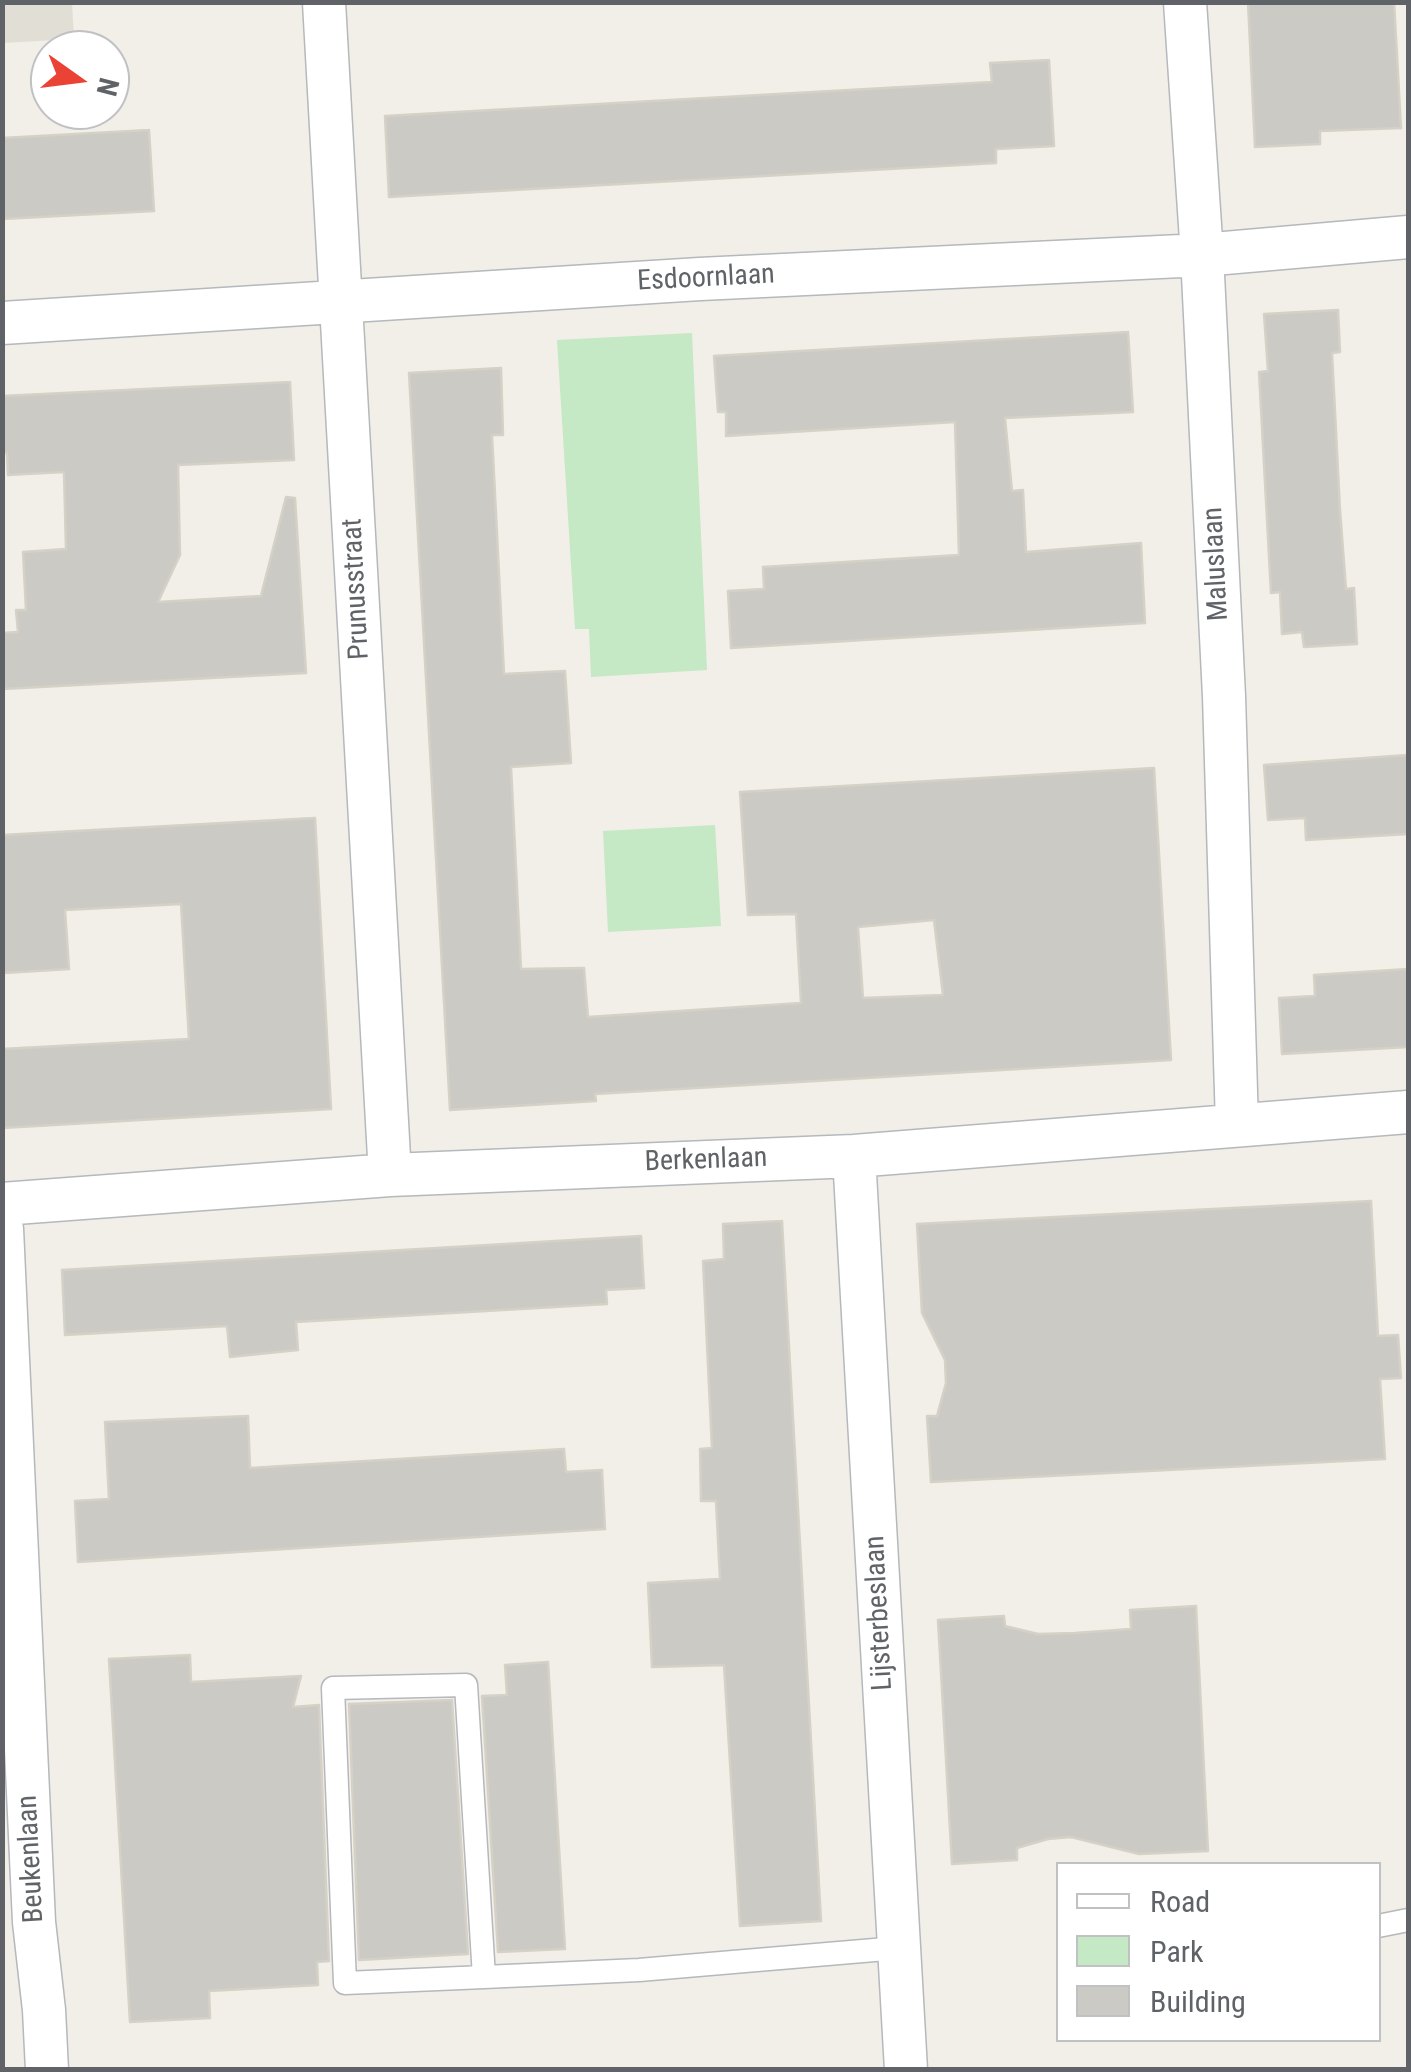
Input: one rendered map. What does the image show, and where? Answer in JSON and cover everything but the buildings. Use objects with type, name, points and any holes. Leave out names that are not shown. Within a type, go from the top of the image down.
[{"type":"street","name":"Prunusstraat","points":[[324,2],[390,1176]]},
{"type":"street","name":"Maluslaan","points":[[1185,2],[1224,696],[1237,1126]]},
{"type":"street","name":"Esdoornlaan","points":[[2,323],[700,279],[1202,255],[1408,237]]},
{"type":"street","name":"Berkenlaan","points":[[2,1204],[390,1176],[854,1156],[1408,1112]]},
{"type":"street","name":"Lijsterbeslaan","points":[[854,1156],[906,2070]]},
{"type":"street","name":"Beukenlaan","points":[[2,1229],[34,1922],[47,2070]]},
{"type":"lane","points":[[484,1977],[466,1685],[333,1688],[345,1984],[638,1970],[898,1948]]},
{"type":"lane","points":[[1381,1925],[1408,1920]]},
{"type":"shaded area","points":[[3,2],[72,3],[74,30],[30,30],[30,41],[3,43]]},
{"type":"green space","points":[[692,333],[707,670],[591,677],[589,629],[575,629],[557,340]]},
{"type":"green space","points":[[715,825],[721,926],[608,932],[603,831]]}]
